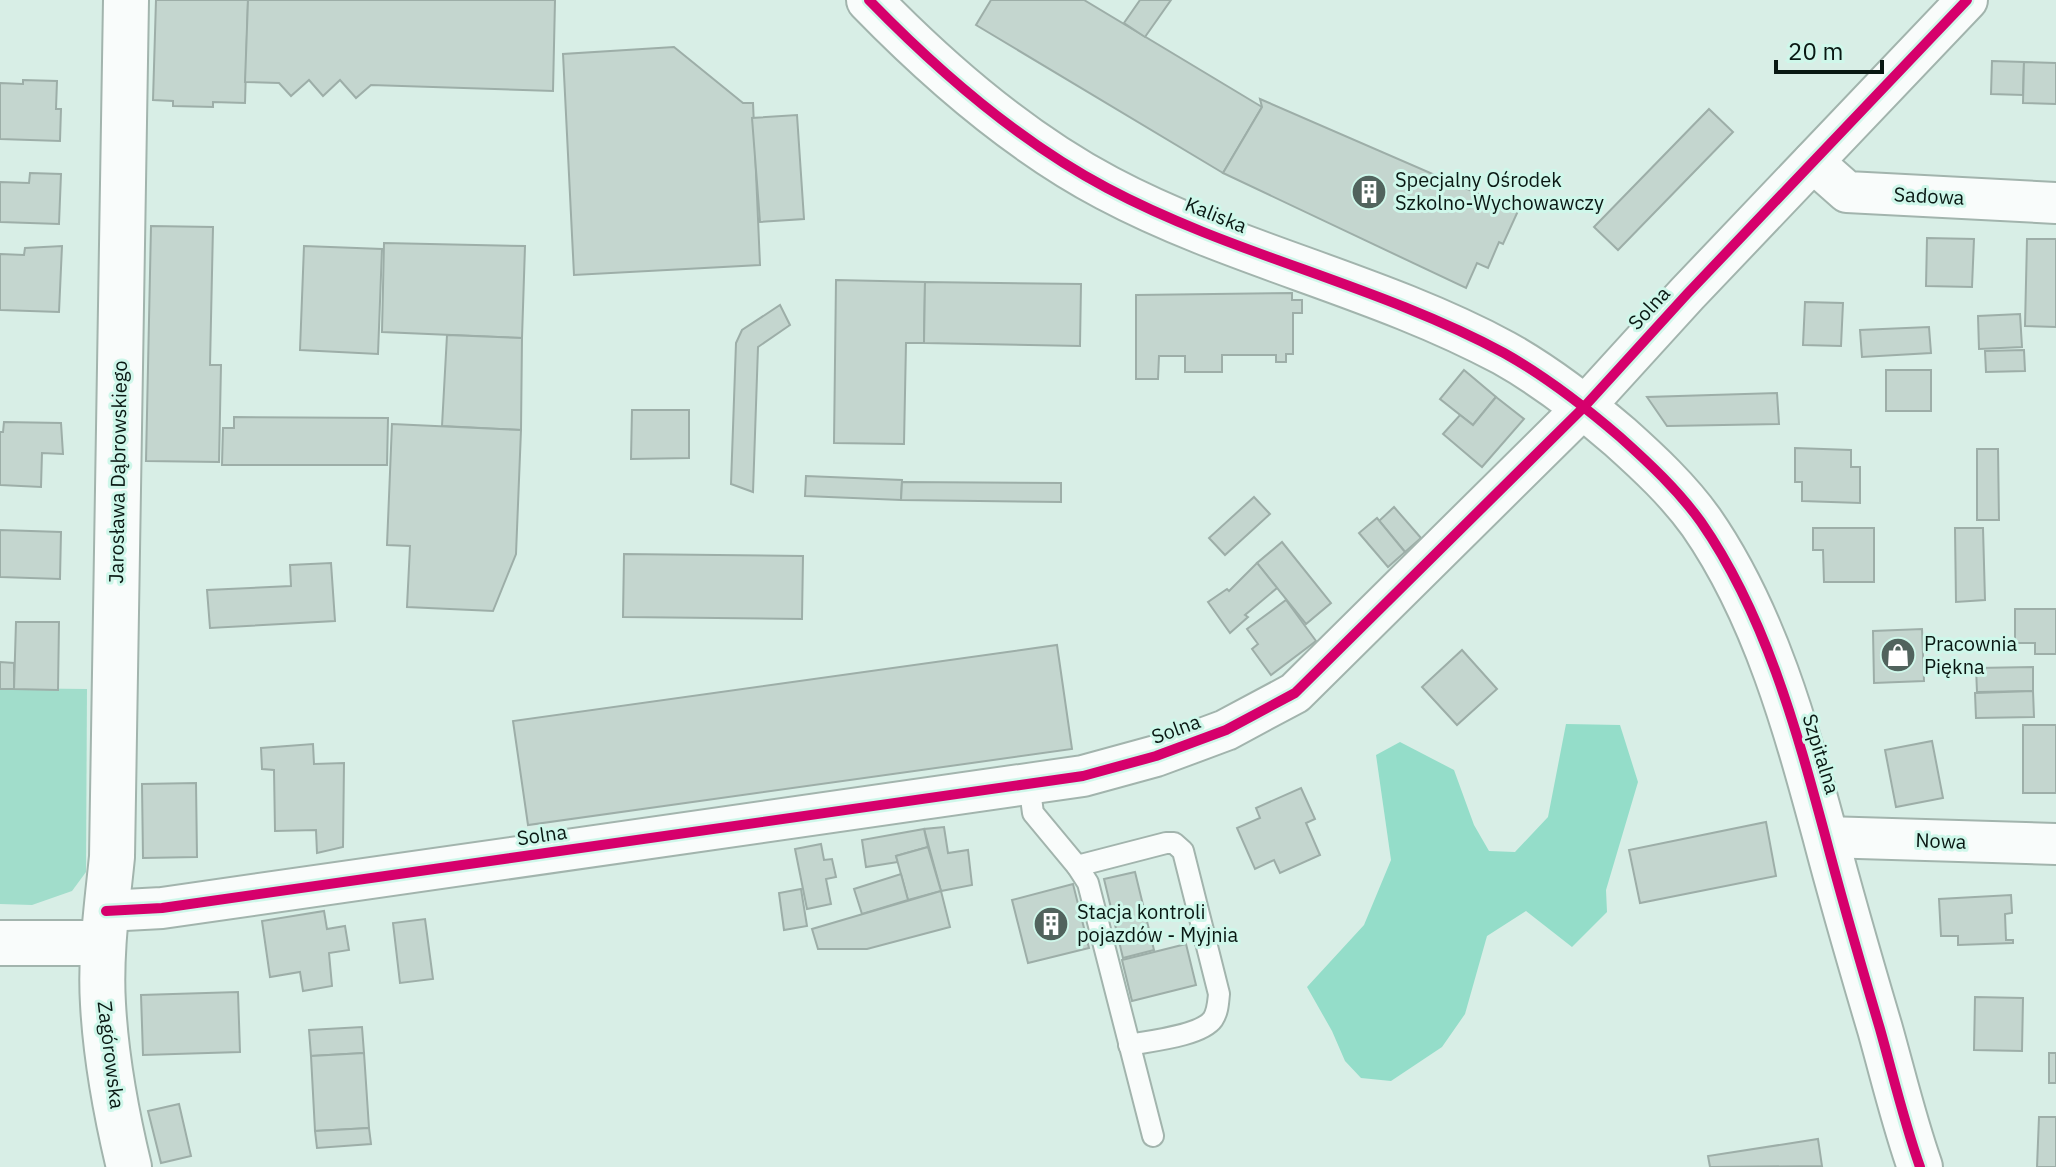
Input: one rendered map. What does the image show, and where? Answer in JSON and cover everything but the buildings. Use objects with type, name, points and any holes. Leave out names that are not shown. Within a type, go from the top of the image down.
[{"type":"street","name":"Jarosława Dąbrowskiego","points":[[105,927],[112,857],[126,0]]},
{"type":"street","name":"Kaliska","points":[[869,0],[964,89],[1015,128],[1107,188],[1193,226],[1459,331],[1506,355],[1584,407]]},
{"type":"street","name":"Solna","points":[[105,927],[162,908],[1083,776],[1156,756],[1226,730],[1295,693],[1584,407],[1687,294],[1967,0]]},
{"type":"street","name":"Sadowa","points":[[1813,162],[1847,192],[2056,203]]},
{"type":"street","name":"Szpitalna","points":[[1584,407],[1668,482],[1701,522],[1735,579],[1759,631],[1800,741],[1920,1167]]},
{"type":"street","name":"Nowa","points":[[1825,837],[2056,844]]},
{"type":"street","points":[[0,943],[105,927]]},
{"type":"street","name":"Zagórowska","points":[[105,927],[103,1001],[108,1064],[129,1167]]},
{"type":"lane","points":[[1029,783],[1033,813],[1088,883],[1153,1136]]},
{"type":"lane","points":[[1077,866],[1166,843],[1174,843],[1183,851],[1219,994],[1218,1009],[1200,1029],[1129,1045]]},
{"type":"green space","points":[[0,688],[87,689],[86,872],[72,891],[32,905],[0,904]]},
{"type":"green space","points":[[1566,724],[1620,725],[1638,782],[1606,890],[1607,912],[1572,947],[1526,911],[1487,936],[1465,1014],[1442,1047],[1391,1081],[1361,1078],[1345,1061],[1307,987],[1364,925],[1391,860],[1376,755],[1400,742],[1454,770],[1474,825],[1489,851],[1515,852],[1548,817]]},
{"type":"cycle path","points":[[869,0],[923,53],[981,103],[1074,169],[1155,212],[1407,308],[1504,353],[1592,414],[1673,488],[1724,557],[1761,633],[1776,673],[1920,1167]]},
{"type":"cycle path","points":[[106,911],[162,908],[1083,776],[1156,756],[1226,730],[1295,693],[1584,407],[1687,294],[1967,0]]},
{"type":"place","name":"Specjalny Ośrodek Szkolno-Wychowawczy","points":[[1369,192]]},
{"type":"place","name":"Pracownia Piękna","points":[[1898,655]]},
{"type":"place","name":"Stacja kontroli pojazdów - Myjnia","points":[[1051,924]]}]
